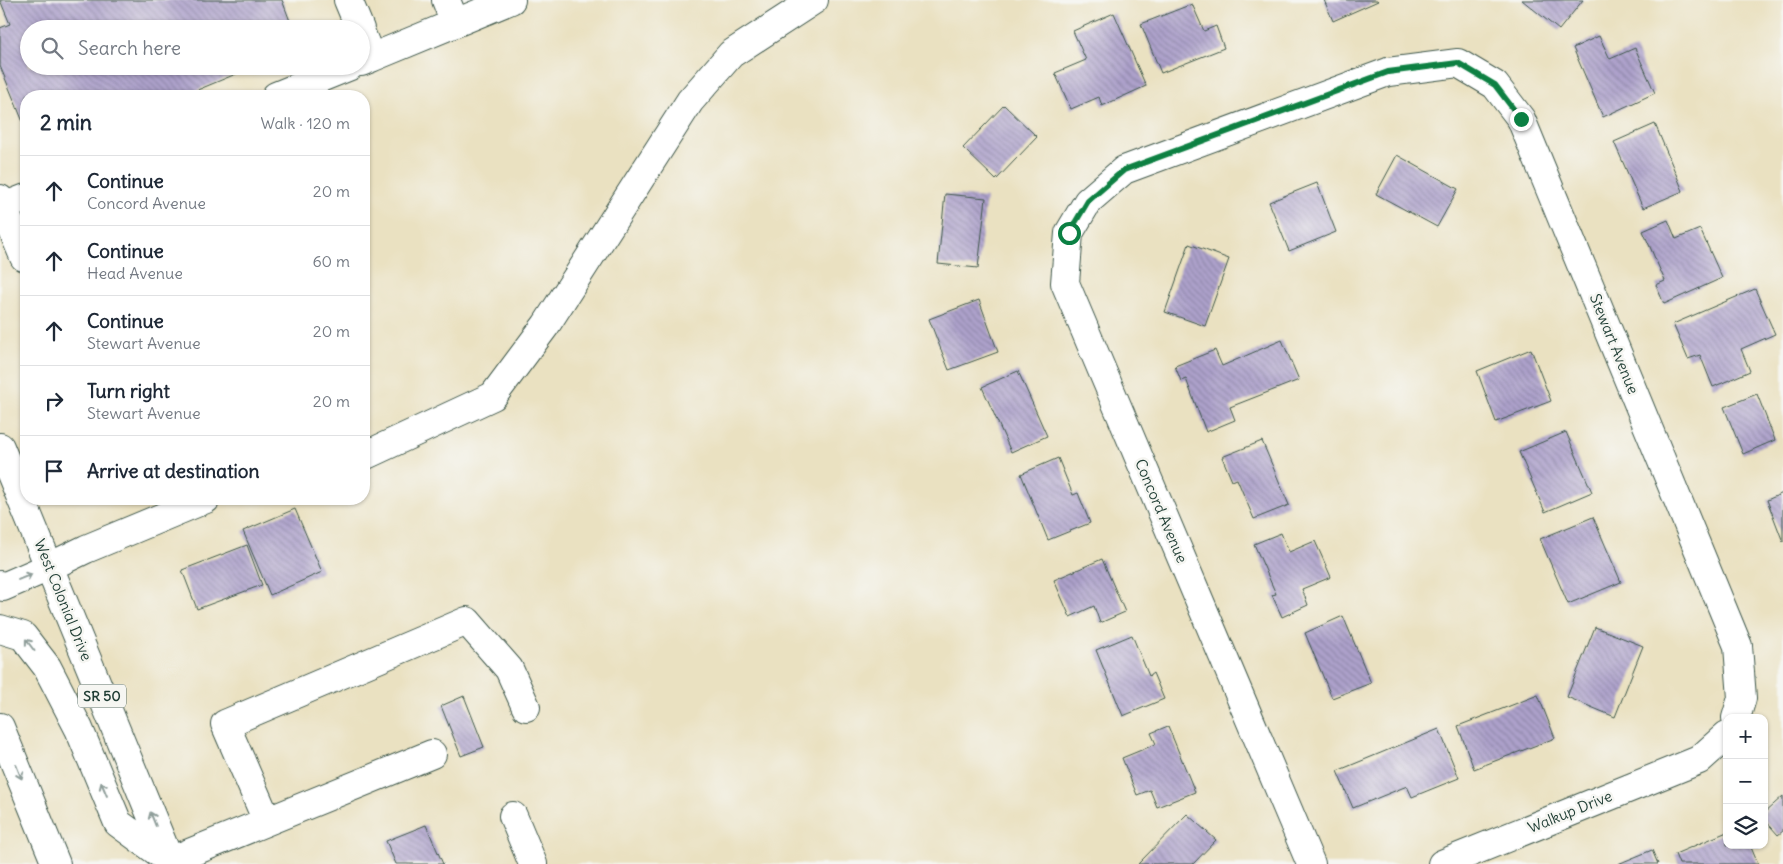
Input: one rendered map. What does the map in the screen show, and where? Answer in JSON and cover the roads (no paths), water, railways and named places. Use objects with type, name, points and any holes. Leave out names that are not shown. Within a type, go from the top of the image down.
[{"type":"main road","points":[[348,0],[356,20]]},
{"type":"main road","points":[[370,57],[451,11],[511,0]]},
{"type":"main road","points":[[370,453],[493,396],[546,325],[690,101],[731,54],[814,0]]},
{"type":"main road","name":"Stewart Avenue","points":[[1124,170],[1388,72],[1458,63],[1495,85],[1521,119],[1738,646],[1742,698],[1737,714]]},
{"type":"main road","points":[[291,90],[328,75]]},
{"type":"main road","name":"Concord Avenue","points":[[1124,170],[1088,201],[1069,233],[1065,283],[1311,864]]},
{"type":"main road","points":[[10,201],[20,241]]},
{"type":"main road","name":"West Colonial Drive","points":[[0,447],[20,496]]},
{"type":"main road","name":"West Colonial Drive","points":[[24,505],[171,862]]},
{"type":"main road","points":[[0,585],[3,586],[49,567],[86,549],[192,505]]},
{"type":"main road","points":[[267,821],[225,724],[467,621],[509,669],[526,707]]},
{"type":"main road","points":[[0,629],[23,636],[47,667],[79,729],[118,823],[171,862],[432,754]]},
{"type":"main road","points":[[0,726],[56,864]]},
{"type":"main road","name":"Walkup Drive","points":[[1442,864],[1699,760],[1723,738]]},
{"type":"main road","points":[[513,816],[533,864]]}]
